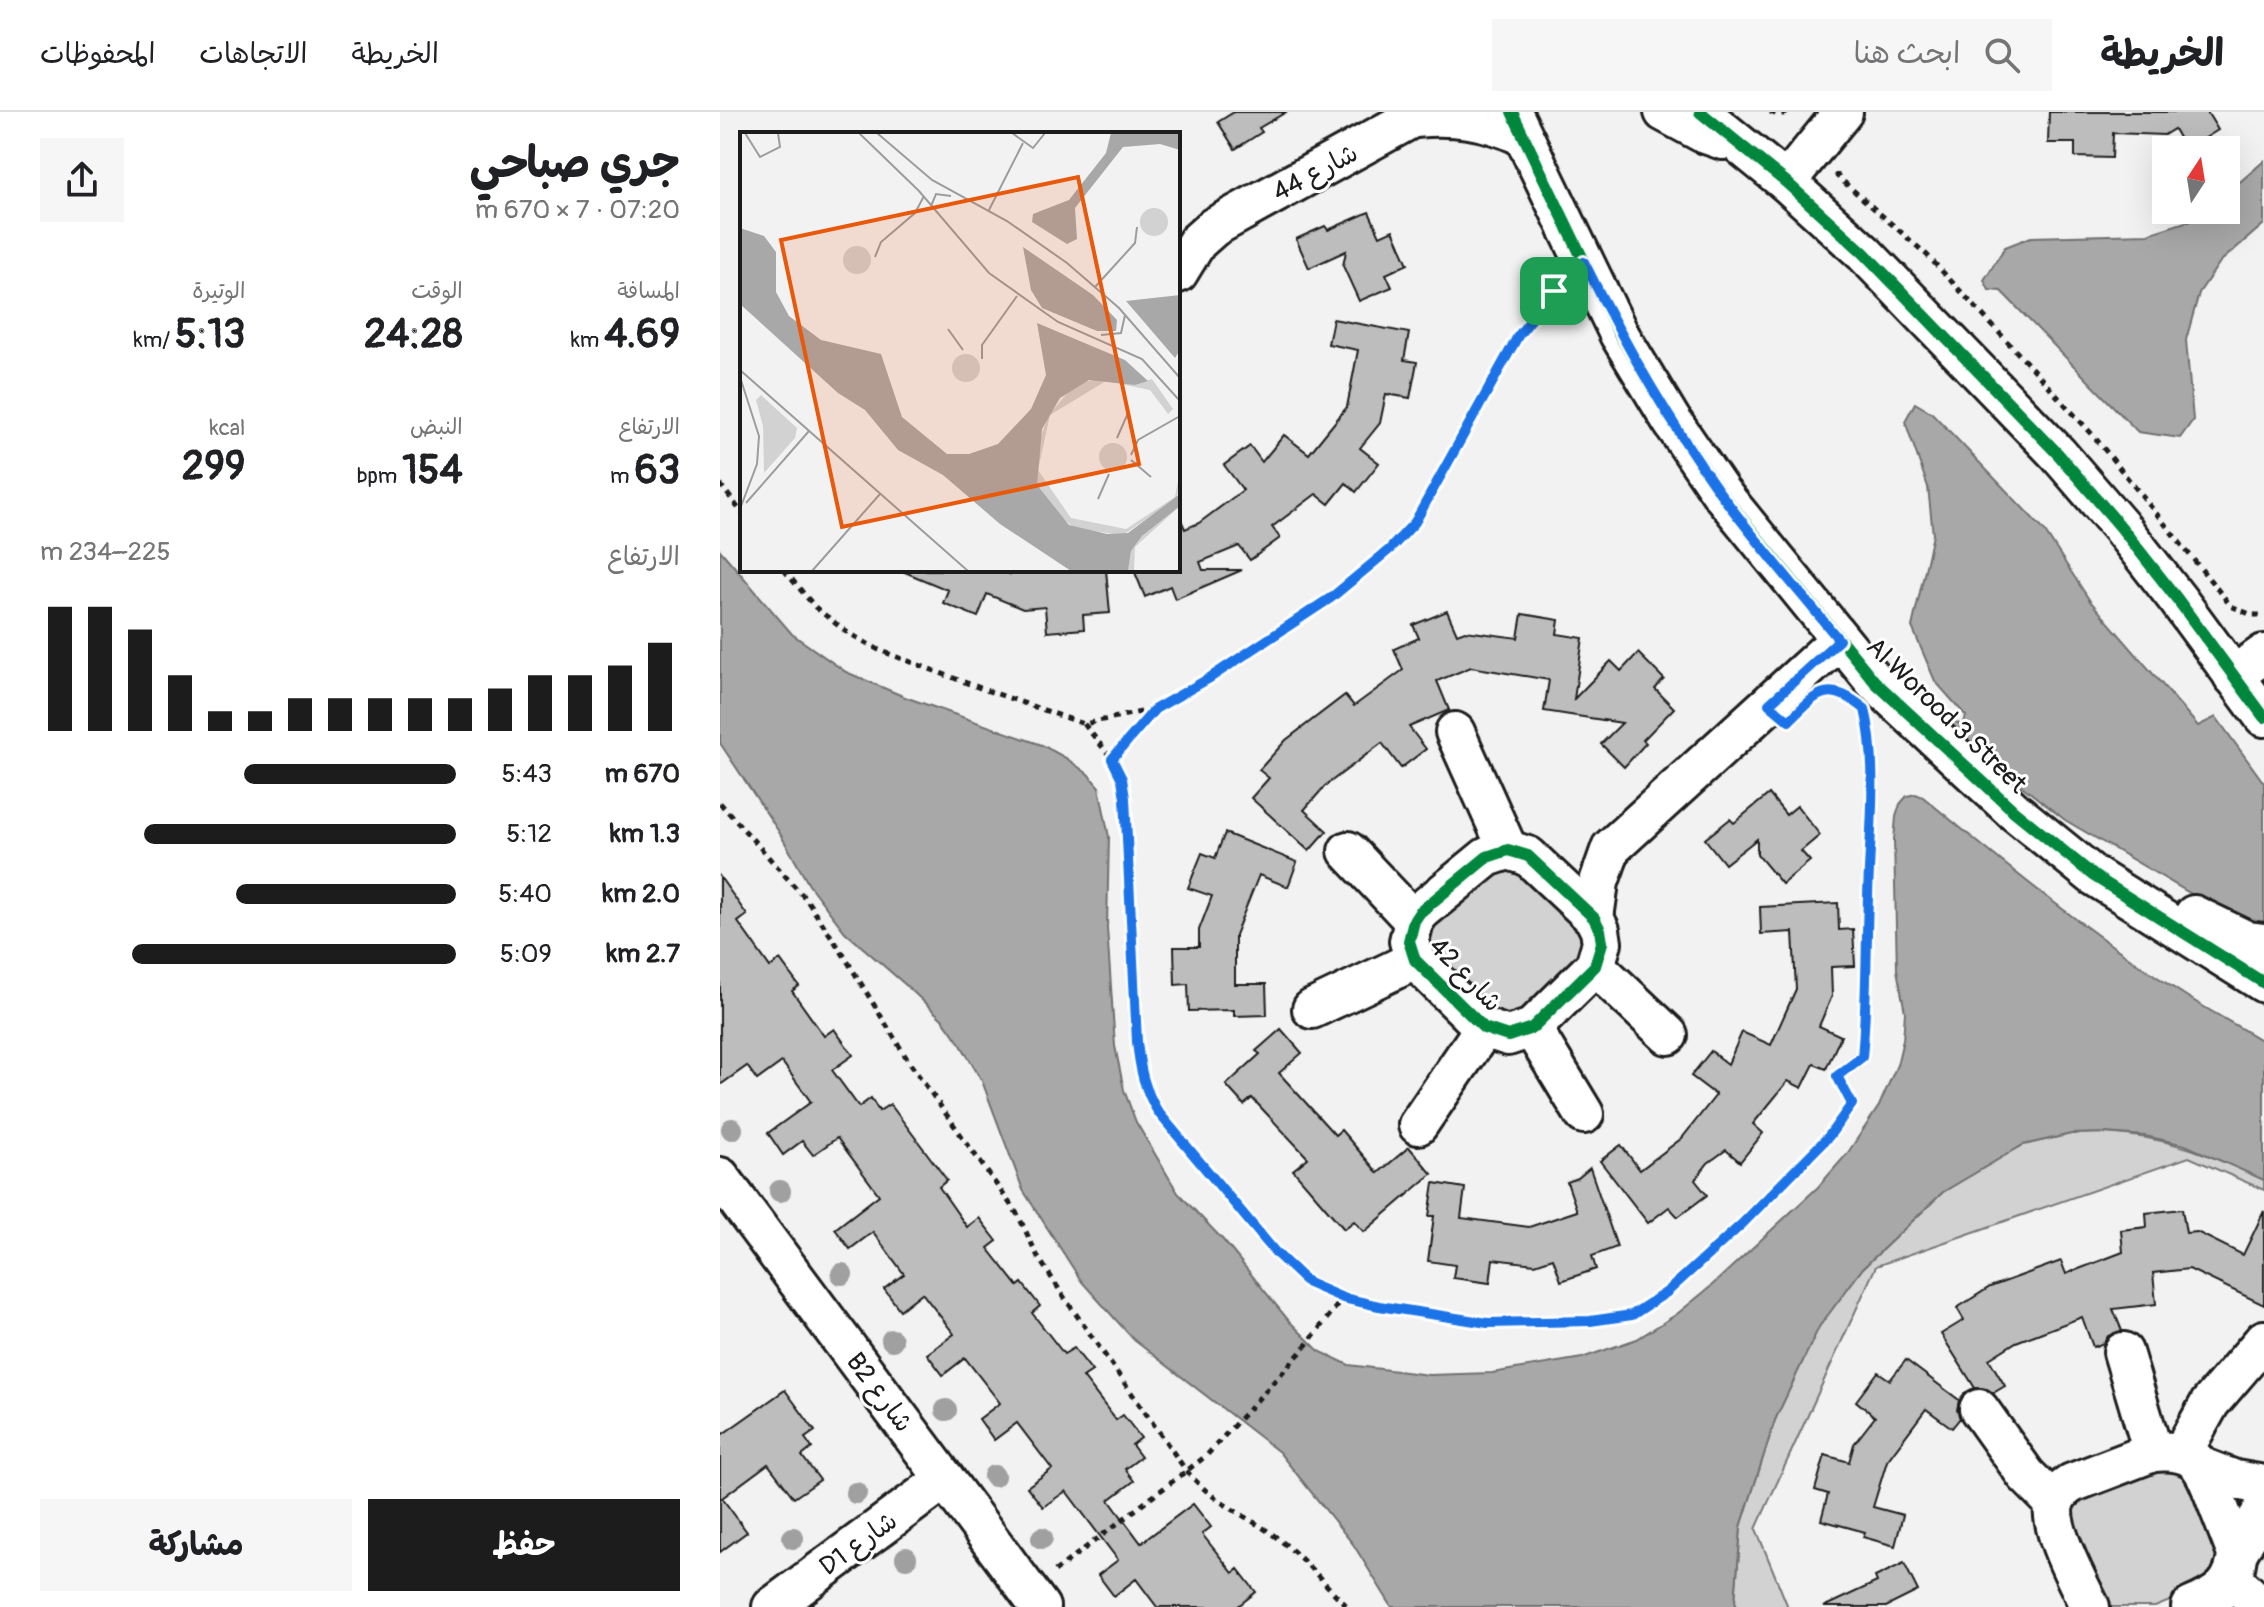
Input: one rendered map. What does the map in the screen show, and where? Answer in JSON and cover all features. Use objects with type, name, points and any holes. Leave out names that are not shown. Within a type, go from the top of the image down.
[{"type":"street","points":[[1664,112],[1703,133],[1740,146]]},
{"type":"street","points":[[1700,112],[1786,182],[1864,253],[2058,454],[2120,526],[2264,717]]},
{"type":"street","points":[[1786,182],[1843,112]]},
{"type":"street","name":"شارع 44","points":[[1180,270],[1197,242],[1196,226],[1419,115],[1470,117],[1496,124],[1516,124]]},
{"type":"street","name":"Al Worood 3 Street","points":[[1516,124],[1619,334],[1671,420],[1721,493],[1875,682],[2014,811],[2094,876],[2264,983]]},
{"type":"street","points":[[1594,918],[1599,882],[1611,848],[1839,640]]},
{"type":"street","points":[[2233,676],[2264,654]]},
{"type":"street","points":[[1455,732],[1518,853],[1594,918],[1600,930],[1602,943],[1595,966],[1532,1028],[1584,1114]]},
{"type":"street","points":[[1518,853],[1570,858],[1611,848]]},
{"type":"street","points":[[1348,851],[1414,921]]},
{"type":"street","name":"شارع 42","points":[[1518,853],[1487,857],[1420,912],[1414,921],[1409,941],[1415,960],[1484,1028],[1508,1036],[1532,1028]]},
{"type":"street","points":[[2094,876],[2181,909],[2248,941],[2264,943]]},
{"type":"street","points":[[1312,1009],[1415,960]]},
{"type":"street","points":[[1595,966],[1668,1035]]},
{"type":"street","points":[[1418,1125],[1484,1028]]},
{"type":"street","name":"B2 شارع","points":[[720,1177],[1034,1599]]},
{"type":"street","points":[[2180,1458],[2210,1403],[2264,1340]]},
{"type":"street","points":[[2123,1352],[2234,1566],[2262,1607]]},
{"type":"street","points":[[1979,1409],[2026,1475],[2054,1503]]},
{"type":"street","points":[[2090,1607],[2053,1518],[2054,1503],[2061,1491],[2072,1483],[2180,1458],[2235,1480],[2264,1485]]},
{"type":"street","name":"D1 شارع","points":[[772,1607],[945,1479]]},
{"type":"street","points":[[2191,1607],[2213,1598],[2226,1588],[2264,1508]]},
{"type":"path","points":[[1770,112],[1778,115],[1792,112]]},
{"type":"path","points":[[1839,162],[1837,176],[1927,255],[2024,359],[2092,434],[2231,606],[2252,615],[2264,615]]},
{"type":"path","points":[[1084,724],[1155,709],[1208,679],[1332,597],[1390,549],[1415,522],[1518,336],[1554,291],[1584,262]]},
{"type":"path","points":[[1554,291],[1567,300]]},
{"type":"path","points":[[720,484],[740,510]]},
{"type":"path","points":[[786,572],[815,607],[845,631],[879,650],[1084,724],[1112,759],[1122,779],[1141,1076],[1146,1092],[1169,1128],[1275,1252],[1308,1283],[1343,1298],[1488,1323],[1590,1321],[1632,1315],[1667,1292],[1721,1244],[1829,1136],[1852,1104],[1837,1076],[1862,1057],[1871,827],[1867,717]]},
{"type":"path","points":[[1112,759],[1155,709]]},
{"type":"path","points":[[720,803],[806,899],[909,1062],[1018,1215],[1038,1257],[1066,1300],[1185,1469],[1205,1492],[1274,1535],[1299,1555],[1348,1607]]},
{"type":"path","points":[[1034,1599],[1185,1469],[1206,1456],[1254,1405],[1343,1298]]},
{"type":"shaded area","points":[[2264,161],[2264,224],[2220,262],[2199,293],[2186,340],[2193,420],[2180,438],[2138,432],[2001,291],[1989,290],[1984,280],[2005,247],[2031,237],[2148,234],[2179,224],[2240,224],[2240,182]]},
{"type":"shaded area","points":[[1915,403],[1932,413],[2044,530],[2090,601],[2198,726],[2216,717],[2264,783],[2264,925],[2243,921],[2200,899],[2065,820],[1948,728],[1951,719],[1963,726],[1966,716],[1935,681],[1912,627],[1933,535],[1928,487],[1905,421]]},
{"type":"shaded area","points":[[720,550],[792,634],[846,672],[905,697],[1042,745],[1088,774],[1099,787],[1109,837],[1107,928],[1115,1046],[1124,1090],[1136,1122],[1178,1193],[1224,1241],[1289,1321],[1319,1351],[1349,1365],[1429,1375],[1492,1373],[1582,1358],[1637,1339],[1677,1314],[1709,1288],[1818,1187],[1847,1154],[1879,1106],[1897,1065],[1905,1012],[1897,970],[1894,840],[1900,804],[1907,796],[1916,794],[2113,947],[2190,999],[2264,1042],[2264,1180],[2185,1145],[2145,1136],[2071,1134],[2023,1145],[1943,1192],[1863,1268],[1819,1327],[1775,1420],[1741,1527],[1737,1607],[1392,1607],[1353,1544],[1279,1452],[1134,1340],[1082,1282],[1023,1190],[982,1081],[961,1045],[943,1020],[845,932],[809,885],[779,832],[720,743]]},
{"type":"shaded area","points":[[1515,862],[1584,930],[1587,952],[1520,1018],[1498,1021],[1428,953],[1426,931],[1492,868]]},
{"type":"shaded area","points":[[2105,1133],[2149,1138],[2206,1154],[2264,1180],[2264,1190],[2189,1157],[1876,1266],[1756,1529],[1788,1607],[1737,1607],[1741,1527],[1775,1420],[1819,1326],[1863,1268],[1943,1192],[1995,1160],[2023,1145],[2071,1134]]},
{"type":"shaded area","points":[[2161,1465],[2172,1466],[2190,1478],[2224,1558],[2207,1586],[2155,1607],[2104,1607],[2069,1525],[2074,1504]]},
{"type":"building","points":[[1234,112],[1286,112],[1259,128],[1262,132],[1235,149],[1218,122]]},
{"type":"building","points":[[2049,112],[2207,112],[2218,130],[2208,136],[2178,136],[2174,129],[2164,135],[2113,133],[2112,158],[2075,157],[2075,143],[2048,143]]},
{"type":"building","points":[[1369,212],[1380,236],[1393,230],[1408,264],[1386,274],[1392,287],[1359,301],[1343,266],[1346,251],[1309,268],[1296,239],[1325,226],[1328,230]]},
{"type":"building","points":[[1333,319],[1409,333],[1404,360],[1417,362],[1410,398],[1386,394],[1380,423],[1360,448],[1379,463],[1356,492],[1346,483],[1329,504],[1316,494],[1272,527],[1280,538],[1250,560],[1239,546],[1200,562],[1203,570],[1242,570],[1175,599],[1170,586],[1145,597],[1135,572],[1180,572],[1180,518],[1185,529],[1199,523],[1243,490],[1224,465],[1250,446],[1262,462],[1284,435],[1309,454],[1347,407],[1358,350],[1328,344]]},
{"type":"building","points":[[905,572],[1106,572],[1110,613],[1083,615],[1084,629],[1047,632],[1045,607],[1023,609],[987,594],[978,617],[943,603],[948,590]]},
{"type":"building","points":[[1447,611],[1457,634],[1465,631],[1518,638],[1522,614],[1559,620],[1557,634],[1583,638],[1574,699],[1611,661],[1621,671],[1638,653],[1664,679],[1655,689],[1674,708],[1643,740],[1646,743],[1624,767],[1601,744],[1622,723],[1544,711],[1549,680],[1471,667],[1437,681],[1449,710],[1409,727],[1426,749],[1401,768],[1382,743],[1325,786],[1304,810],[1327,831],[1309,851],[1251,798],[1269,778],[1259,770],[1286,740],[1345,695],[1354,706],[1403,670],[1394,649],[1419,638],[1413,625]]},
{"type":"building","points":[[1769,794],[1786,815],[1797,806],[1820,835],[1801,851],[1810,861],[1782,884],[1757,854],[1757,839],[1725,864],[1705,839],[1730,819],[1734,823]]},
{"type":"building","points":[[1225,833],[1297,862],[1288,887],[1259,875],[1235,935],[1235,984],[1266,984],[1267,1015],[1234,1016],[1234,1010],[1189,1011],[1188,984],[1175,985],[1174,947],[1199,947],[1199,930],[1212,896],[1188,888],[1202,853],[1215,858]]},
{"type":"building","points":[[720,877],[747,915],[738,922],[770,967],[780,960],[799,986],[792,991],[824,1036],[834,1029],[853,1055],[832,1070],[859,1107],[871,1098],[879,1111],[890,1104],[947,1180],[939,1187],[967,1227],[979,1218],[997,1241],[988,1248],[1018,1286],[1022,1283],[1040,1306],[1032,1313],[1064,1354],[1074,1348],[1092,1371],[1083,1377],[1116,1420],[1123,1415],[1141,1438],[1132,1445],[1141,1457],[1125,1469],[1134,1481],[1109,1500],[1141,1543],[1193,1504],[1211,1527],[1202,1534],[1233,1573],[1238,1569],[1256,1592],[1237,1607],[1157,1607],[1136,1579],[1114,1596],[1098,1575],[1118,1560],[1066,1491],[1043,1507],[1027,1487],[1052,1469],[1017,1423],[994,1440],[979,1419],[1000,1403],[965,1358],[943,1375],[927,1354],[954,1334],[922,1293],[900,1310],[884,1289],[904,1274],[873,1232],[850,1249],[835,1229],[879,1195],[837,1138],[813,1155],[802,1141],[783,1155],[768,1133],[811,1102],[782,1062],[757,1080],[747,1066],[720,1085]]},
{"type":"building","points":[[1838,903],[1839,930],[1853,929],[1855,966],[1831,967],[1832,996],[1819,1026],[1841,1036],[1826,1069],[1814,1064],[1802,1088],[1788,1081],[1753,1124],[1763,1133],[1740,1162],[1726,1150],[1708,1163],[1695,1180],[1707,1195],[1678,1217],[1669,1207],[1648,1223],[1600,1161],[1621,1145],[1640,1170],[1682,1138],[1716,1095],[1691,1076],[1711,1051],[1728,1064],[1742,1032],[1771,1045],[1796,989],[1793,932],[1761,934],[1760,907]]},
{"type":"building","points":[[1281,1029],[1302,1053],[1279,1073],[1335,1135],[1341,1130],[1378,1173],[1409,1147],[1432,1174],[1364,1232],[1354,1221],[1344,1229],[1293,1170],[1308,1158],[1252,1098],[1244,1105],[1226,1085],[1260,1054],[1256,1051]]},
{"type":"building","points":[[1590,1168],[1617,1247],[1592,1256],[1596,1269],[1561,1281],[1553,1258],[1535,1264],[1493,1259],[1490,1283],[1453,1278],[1455,1265],[1428,1261],[1434,1216],[1429,1216],[1434,1183],[1465,1188],[1461,1218],[1529,1227],[1577,1211],[1567,1182]]},
{"type":"building","points":[[2182,1209],[2186,1233],[2197,1232],[2243,1255],[2264,1211],[2264,1305],[2189,1269],[2153,1273],[2156,1304],[2113,1309],[2122,1331],[2108,1336],[2104,1343],[2093,1347],[2082,1317],[2016,1342],[1989,1359],[2005,1386],[1993,1393],[1975,1388],[1941,1334],[1964,1320],[1957,1308],[1990,1287],[2061,1261],[2066,1274],[2123,1252],[2121,1230],[2147,1227],[2146,1213]]},
{"type":"building","points":[[1906,1360],[1959,1400],[1957,1410],[1960,1418],[1952,1428],[1926,1409],[1887,1461],[1873,1507],[1903,1515],[1895,1546],[1863,1537],[1865,1532],[1821,1520],[1828,1494],[1815,1490],[1825,1455],[1849,1462],[1854,1444],[1875,1417],[1856,1401],[1878,1372],[1890,1380]]},
{"type":"building","points":[[785,1390],[815,1431],[805,1438],[812,1448],[802,1456],[820,1480],[794,1498],[768,1464],[722,1498],[747,1532],[720,1552],[720,1436]]},
{"type":"building","points":[[1904,1563],[1918,1591],[1886,1607],[1823,1607],[1877,1582],[1875,1577]]},
{"type":"cycle path","points":[[1512,112],[1619,334],[1671,420],[1721,493],[1875,682],[2014,811],[2094,876],[2264,983]]},
{"type":"cycle path","points":[[1700,112],[1786,182],[1864,253],[2058,454],[2178,600],[2264,717]]},
{"type":"cycle path","points":[[1508,850],[1528,856],[1594,918],[1602,943],[1595,966],[1532,1028],[1508,1036],[1484,1028],[1415,960],[1409,941],[1414,921],[1420,912],[1487,857],[1508,850]]},
{"type":"route","points":[[1584,262],[1619,334],[1671,420],[1721,493],[1839,640],[1769,704],[1789,721],[1815,695],[1833,692],[1850,697],[1865,709],[1870,745],[1871,827],[1865,1021],[1862,1057],[1837,1076],[1852,1104],[1829,1136],[1742,1224],[1667,1292],[1632,1315],[1590,1321],[1488,1323],[1343,1298],[1308,1283],[1275,1252],[1158,1112],[1141,1076],[1125,798],[1122,779],[1112,759],[1155,709],[1208,679],[1332,597],[1390,549],[1415,522],[1518,336],[1554,291],[1584,262]]}]
